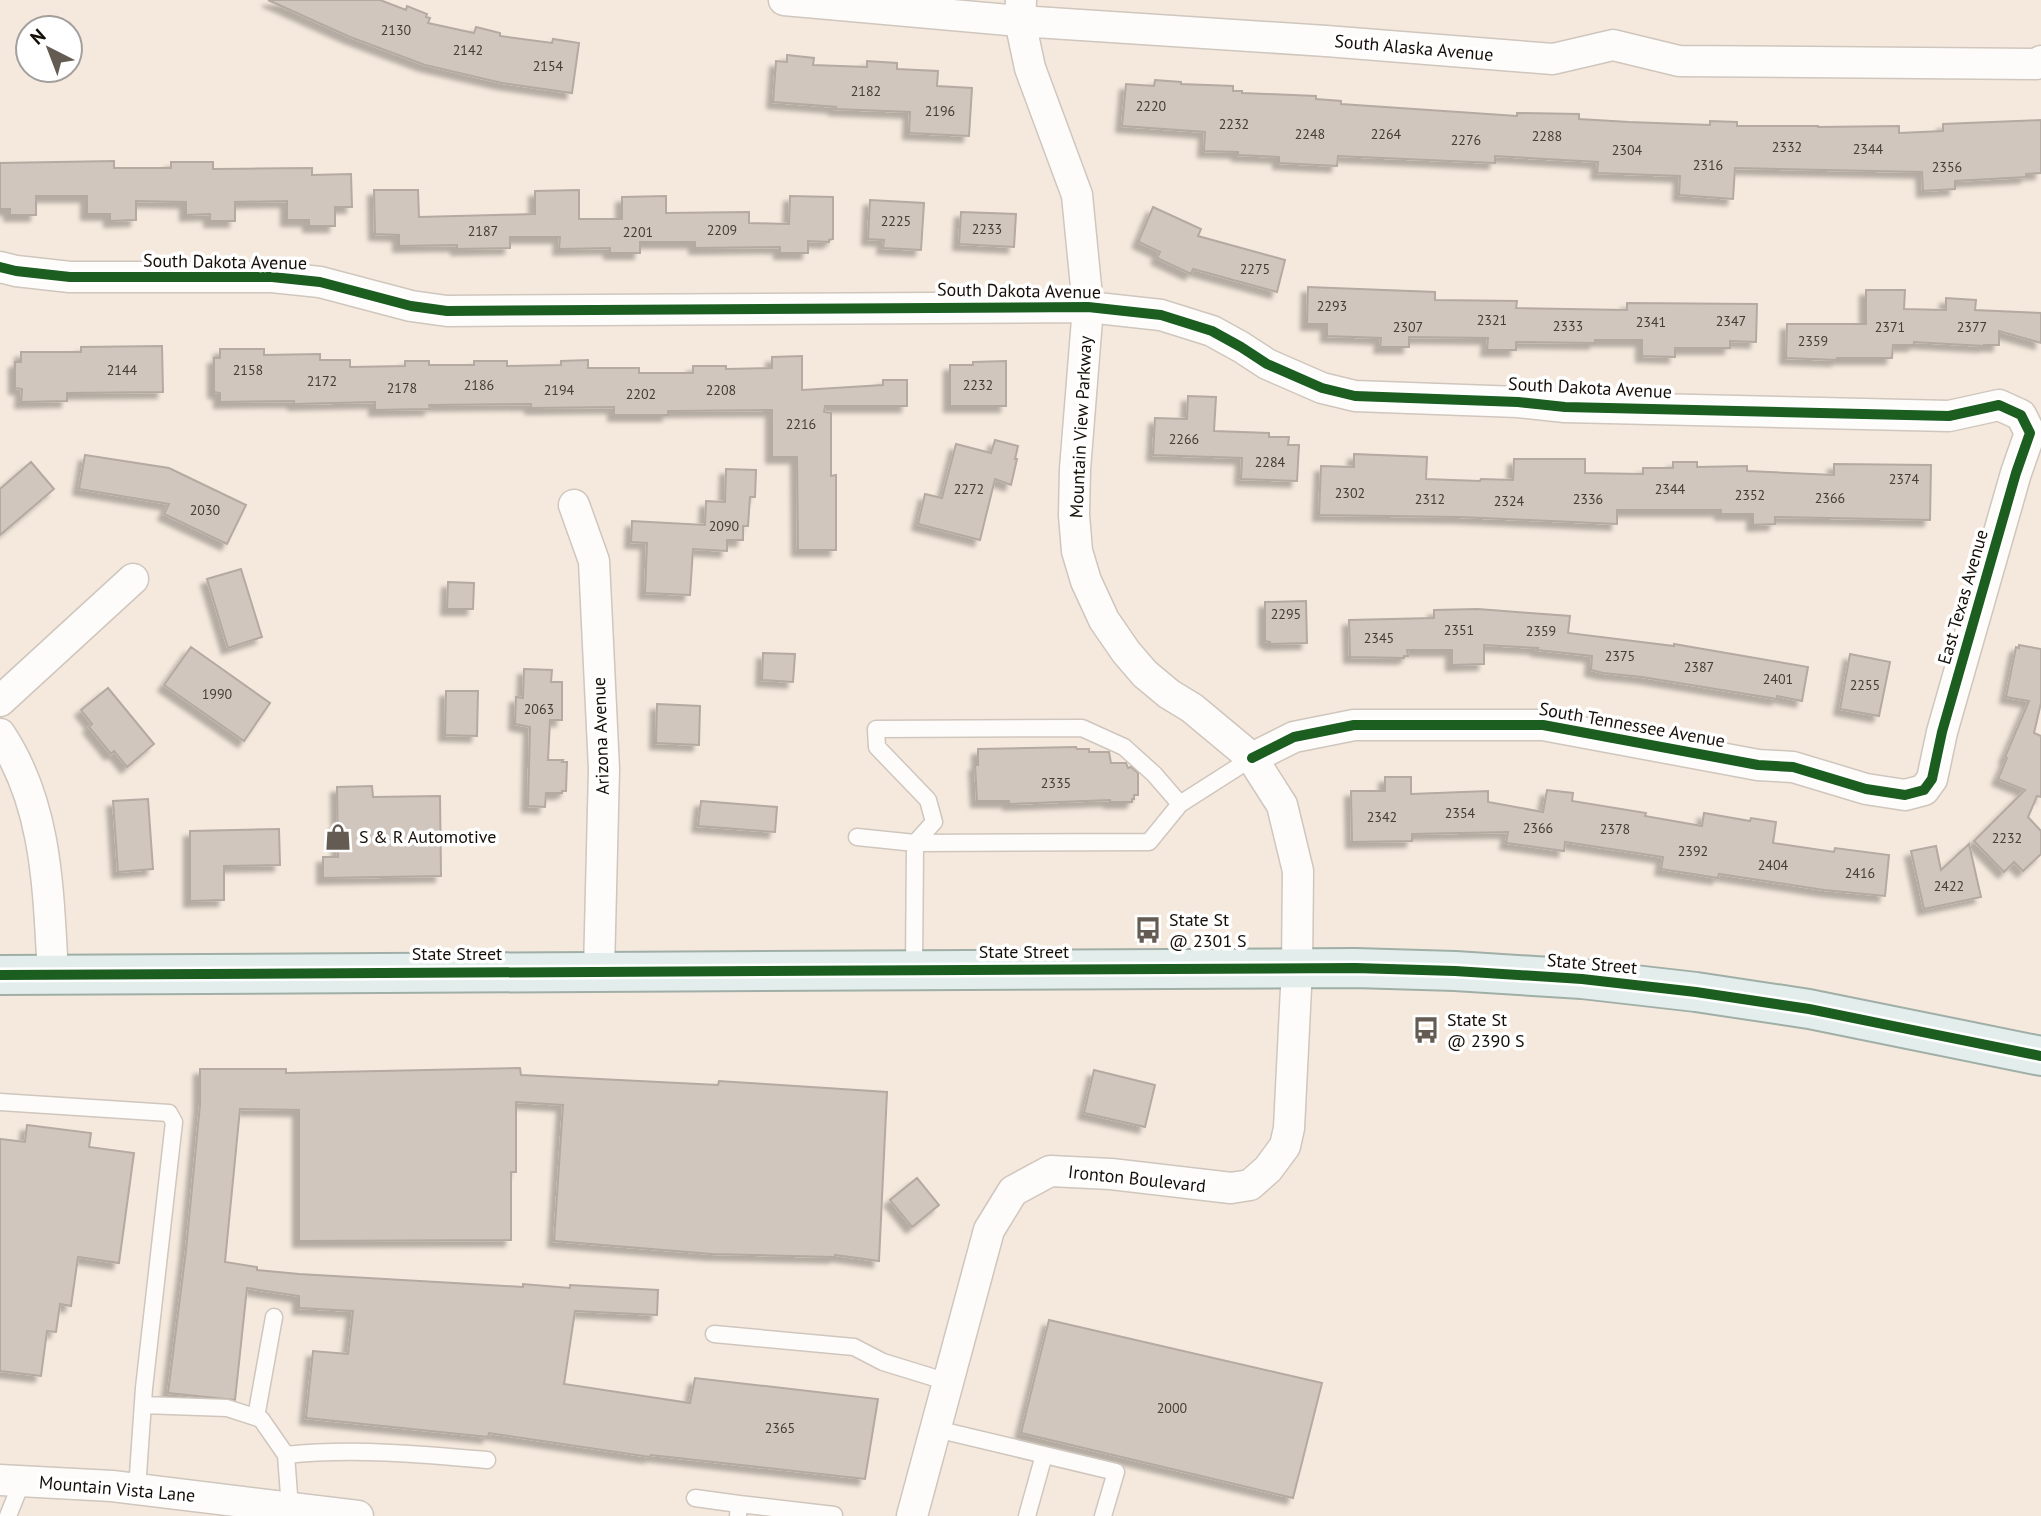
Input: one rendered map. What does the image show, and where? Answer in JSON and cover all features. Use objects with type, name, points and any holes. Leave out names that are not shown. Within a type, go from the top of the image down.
[{"type":"main road","name":"State Street","points":[[0,975],[914,969],[1297,968],[1455,971],[1582,979],[1696,992],[1809,1009],[2041,1056]]},
{"type":"street","name":"South Alaska Avenue","points":[[784,0],[1020,10],[1312,40],[1553,59],[1613,45],[1679,61],[2036,64],[2041,61]]},
{"type":"street","name":"Mountain View Parkway","points":[[1020,10],[1030,68],[1077,195],[1088,307],[1075,469],[1074,515],[1077,551],[1086,581],[1104,620],[1126,652],[1145,674],[1169,694],[1192,708],[1252,758],[1282,805],[1298,871],[1297,968]]},
{"type":"street","name":"South Dakota Avenue","points":[[0,267],[70,277],[272,277],[308,280],[411,306],[447,311],[1088,307],[1161,315],[1212,331],[1267,364],[1322,388],[1355,396],[1518,402],[1565,407],[1950,416],[1999,405],[2021,415]]},
{"type":"street","name":"East Texas Avenue","points":[[1924,790],[1932,779],[1950,706],[2016,473],[2030,433],[2021,415]]},
{"type":"street","name":"Arizona Avenue","points":[[574,505],[594,561],[604,769],[599,970]]},
{"type":"street","points":[[0,701],[133,579]]},
{"type":"street","name":"South Tennessee Avenue","points":[[1252,758],[1294,737],[1354,725],[1543,725],[1758,765],[1793,767],[1866,789],[1905,795],[1924,790]]},
{"type":"street","points":[[0,734],[12,752],[16,775],[30,796],[42,835],[53,974]]},
{"type":"street","name":"Ironton Boulevard","points":[[912,1516],[989,1230],[1013,1191],[1050,1171],[1111,1174],[1231,1188],[1250,1185],[1268,1169],[1285,1146],[1289,1128],[1297,968]]},
{"type":"street","name":"Mountain Vista Lane","points":[[11,1481],[137,1489],[358,1516]]},
{"type":"lane","points":[[914,969],[915,844],[934,821],[928,800],[877,747],[876,729],[1082,728],[1124,747],[1154,774],[1180,804]]},
{"type":"lane","points":[[858,837],[915,844],[1149,842],[1180,804],[1252,758]]},
{"type":"lane","points":[[0,1102],[169,1113],[174,1122],[143,1405],[137,1489]]},
{"type":"lane","points":[[256,1417],[274,1317]]},
{"type":"lane","points":[[714,1334],[854,1347],[883,1362],[948,1382]]},
{"type":"lane","points":[[143,1405],[227,1408],[261,1419],[286,1455],[301,1511]]},
{"type":"lane","points":[[936,1429],[1116,1472],[1103,1516]]},
{"type":"lane","points":[[286,1455],[323,1451],[409,1453],[487,1460]]},
{"type":"lane","points":[[1027,1516],[1044,1455]]},
{"type":"lane","points":[[8,1516],[11,1481]]},
{"type":"lane","points":[[695,1498],[739,1510],[834,1515]]},
{"type":"building","points":[[268,0],[380,0],[406,10],[407,6],[427,14],[426,17],[430,18],[428,23],[474,33],[476,27],[500,33],[500,36],[552,43],[553,39],[579,43],[572,93],[502,83],[425,65],[350,37]]},
{"type":"building","points":[[787,55],[814,58],[813,65],[867,67],[867,61],[897,63],[897,69],[938,71],[937,86],[972,88],[969,136],[909,133],[910,112],[835,109],[836,107],[773,102],[776,61],[787,62]]},
{"type":"building","points":[[1155,80],[1233,86],[1233,91],[1242,93],[1316,96],[1316,99],[1341,101],[1341,104],[1517,116],[1517,113],[1579,114],[1579,119],[1629,122],[1710,125],[1710,121],[1737,122],[1737,126],[1899,126],[1899,133],[1943,131],[1943,124],[2041,120],[2041,173],[2026,174],[2026,177],[1955,181],[1955,189],[1923,191],[1922,172],[1735,168],[1733,199],[1679,195],[1680,176],[1597,173],[1598,162],[1495,156],[1495,163],[1338,156],[1337,166],[1279,163],[1279,157],[1204,151],[1205,132],[1122,126],[1126,84],[1154,86]]},
{"type":"building","points":[[114,161],[114,168],[171,168],[171,162],[213,162],[213,169],[312,168],[312,175],[351,174],[352,207],[335,207],[335,226],[309,226],[309,220],[287,220],[287,201],[235,202],[235,221],[210,221],[210,214],[186,215],[186,202],[136,201],[136,220],[110,221],[110,214],[87,214],[87,196],[36,196],[36,215],[10,215],[10,209],[0,209],[0,163]]},
{"type":"building","points":[[374,190],[418,190],[419,217],[535,214],[535,191],[579,190],[579,219],[622,219],[622,197],[666,196],[666,213],[749,212],[749,223],[789,224],[790,196],[833,197],[833,239],[829,242],[808,241],[808,253],[780,253],[780,247],[695,248],[695,242],[640,242],[640,253],[610,253],[610,248],[559,249],[560,237],[510,237],[510,248],[399,246],[399,235],[375,234]]},
{"type":"building","points":[[870,200],[924,203],[921,250],[883,248],[884,240],[868,239]]},
{"type":"building","points":[[1153,207],[1201,229],[1198,236],[1285,260],[1277,292],[1193,269],[1191,274],[1157,258],[1160,252],[1139,242]]},
{"type":"building","points":[[961,212],[1016,214],[1014,247],[959,244]]},
{"type":"building","points":[[1308,287],[1435,292],[1435,300],[1517,301],[1516,308],[1627,310],[1627,303],[1757,304],[1756,342],[1730,341],[1730,348],[1675,348],[1675,357],[1642,356],[1642,340],[1595,340],[1595,343],[1516,342],[1516,350],[1487,350],[1488,338],[1409,337],[1409,347],[1380,347],[1381,338],[1327,336],[1327,324],[1307,324]]},
{"type":"building","points":[[1866,290],[1905,290],[1904,309],[1946,310],[1946,298],[1976,300],[1975,310],[2041,313],[2041,343],[1999,331],[1999,345],[1914,342],[1914,345],[1893,345],[1892,358],[1786,358],[1787,324],[1866,324]]},
{"type":"building","points":[[162,346],[163,392],[67,393],[67,401],[21,402],[22,389],[15,388],[15,362],[21,362],[21,352],[81,352],[81,347]]},
{"type":"building","points":[[220,349],[264,349],[264,355],[320,354],[320,360],[350,360],[350,367],[405,366],[405,361],[429,361],[429,365],[474,365],[474,361],[507,361],[507,366],[561,365],[561,361],[588,360],[588,368],[639,368],[639,373],[693,373],[693,366],[726,366],[726,369],[772,368],[772,357],[802,356],[802,390],[883,385],[883,380],[907,380],[907,406],[825,406],[824,412],[831,413],[831,476],[836,475],[836,550],[798,550],[797,457],[772,457],[772,410],[668,411],[668,415],[614,415],[614,407],[531,408],[531,404],[429,405],[430,409],[375,410],[375,402],[220,402],[220,393],[214,392],[214,358],[220,358]]},
{"type":"building","points":[[1006,361],[1006,406],[950,406],[950,365]]},
{"type":"building","points":[[1188,396],[1216,397],[1214,431],[1269,433],[1269,437],[1289,437],[1288,445],[1299,445],[1297,481],[1241,479],[1242,458],[1153,455],[1155,418],[1187,419]]},
{"type":"building","points":[[995,440],[1018,446],[1017,459],[1011,485],[995,479],[980,540],[918,524],[925,494],[942,498],[956,444],[991,453]]},
{"type":"building","points":[[1354,454],[1427,457],[1426,479],[1480,481],[1513,480],[1514,459],[1585,459],[1585,473],[1643,474],[1643,468],[1673,468],[1673,462],[1697,462],[1697,467],[1747,466],[1747,471],[1834,475],[1834,464],[1931,465],[1930,520],[1775,517],[1775,524],[1753,525],[1753,514],[1721,514],[1721,510],[1617,510],[1617,524],[1459,517],[1319,515],[1321,466],[1354,467]]},
{"type":"building","points":[[85,455],[169,468],[246,505],[227,544],[164,514],[169,504],[79,489]]},
{"type":"building","points":[[31,462],[54,489],[0,535],[0,489]]},
{"type":"building","points":[[726,469],[756,470],[755,497],[750,497],[748,526],[743,526],[743,540],[727,540],[727,551],[693,549],[690,595],[645,593],[647,543],[631,542],[632,521],[705,525],[706,501],[725,502]]},
{"type":"building","points":[[241,569],[262,637],[228,648],[207,579]]},
{"type":"building","points":[[448,582],[474,583],[473,609],[447,609]]},
{"type":"building","points":[[1306,601],[1307,643],[1270,644],[1265,641],[1265,602]]},
{"type":"building","points":[[1478,609],[1570,616],[1568,633],[1674,644],[1808,667],[1802,701],[1603,673],[1591,670],[1592,656],[1537,650],[1538,648],[1484,645],[1484,664],[1452,665],[1452,650],[1407,650],[1408,656],[1404,658],[1350,657],[1349,620],[1434,618],[1434,610]]},
{"type":"building","points":[[2019,645],[2041,649],[2041,703],[2034,733],[2041,736],[2041,797],[2037,796],[2028,817],[2041,831],[2041,854],[2023,871],[2014,862],[2004,872],[1974,841],[2025,790],[1998,779],[2029,701],[2006,697],[2016,647],[2019,648]]},
{"type":"building","points":[[191,647],[270,703],[244,741],[164,685]]},
{"type":"building","points":[[763,653],[795,654],[793,682],[762,680]]},
{"type":"building","points":[[1850,654],[1890,662],[1879,716],[1840,709]]},
{"type":"building","points":[[524,669],[552,670],[551,682],[562,682],[562,720],[550,720],[548,760],[567,762],[566,791],[546,793],[545,807],[528,806],[530,727],[515,724],[516,697],[523,698]]},
{"type":"building","points":[[108,688],[154,744],[127,767],[114,751],[111,754],[89,727],[92,724],[81,710]]},
{"type":"building","points":[[446,691],[478,691],[477,736],[445,735]]},
{"type":"building","points":[[657,704],[700,706],[699,745],[656,743]]},
{"type":"building","points":[[978,749],[1089,749],[1089,752],[1109,752],[1111,763],[1126,763],[1128,768],[1131,767],[1138,773],[1138,795],[1134,795],[1132,802],[1110,800],[1009,804],[1009,801],[977,801],[975,765],[978,765]]},
{"type":"building","points":[[1385,777],[1411,777],[1411,794],[1488,791],[1488,802],[1543,812],[1547,790],[1573,793],[1572,801],[1646,813],[1645,816],[1702,826],[1704,813],[1750,821],[1751,818],[1776,822],[1773,843],[1834,852],[1835,848],[1889,855],[1885,896],[1719,874],[1718,878],[1661,869],[1663,857],[1565,842],[1564,851],[1506,843],[1508,832],[1412,834],[1412,841],[1352,842],[1351,791],[1385,791]]},
{"type":"building","points":[[372,786],[373,797],[440,796],[441,876],[323,878],[323,857],[338,857],[337,787]]},
{"type":"building","points":[[148,799],[153,869],[118,872],[113,801]]},
{"type":"building","points":[[701,801],[777,807],[775,832],[698,826]]},
{"type":"building","points":[[279,829],[280,865],[224,866],[224,900],[190,901],[190,831]]},
{"type":"building","points":[[1969,844],[1981,897],[1924,909],[1911,851],[1936,846],[1941,870]]},
{"type":"building","points":[[520,1068],[521,1075],[718,1085],[719,1081],[887,1092],[879,1261],[835,1255],[712,1254],[554,1241],[563,1105],[516,1102],[516,1172],[511,1172],[511,1240],[299,1241],[299,1110],[240,1109],[225,1262],[257,1267],[257,1270],[299,1274],[523,1287],[523,1284],[570,1288],[570,1285],[658,1290],[657,1315],[575,1311],[564,1384],[690,1403],[695,1378],[878,1399],[865,1479],[650,1457],[489,1433],[488,1437],[306,1418],[313,1351],[348,1354],[353,1311],[299,1308],[299,1296],[247,1288],[235,1400],[168,1393],[186,1250],[200,1105],[200,1069],[286,1069],[286,1073]]},
{"type":"building","points":[[1094,1070],[1155,1085],[1145,1127],[1084,1113]]},
{"type":"building","points":[[27,1125],[91,1133],[89,1147],[134,1153],[119,1263],[78,1257],[71,1306],[60,1304],[56,1332],[47,1331],[41,1376],[0,1371],[0,1139],[25,1142]]},
{"type":"building","points":[[917,1178],[939,1205],[912,1227],[890,1200]]},
{"type":"building","points":[[1049,1320],[1322,1383],[1293,1498],[1021,1433]]},
{"type":"cycle path","points":[[0,267],[70,277],[272,277],[320,282],[411,306],[447,311],[1088,307],[1161,315],[1212,331],[1267,364],[1322,388],[1355,396],[1518,402],[1565,407],[1949,416],[1999,405],[2021,415],[2030,433],[2016,473],[1942,732],[1932,779],[1924,790],[1905,795],[1866,789],[1793,767],[1758,765],[1543,725],[1354,725],[1294,737],[1252,758]]},
{"type":"cycle path","points":[[0,975],[1355,968],[1455,971],[1582,979],[1696,992],[1809,1009],[2041,1056]]},
{"type":"place","name":"S & R Automotive","points":[[338,837]]},
{"type":"place","name":"State St @ 2301 S","points":[[1148,930]]},
{"type":"place","name":"State St @ 2390 S","points":[[1426,1030]]}]
